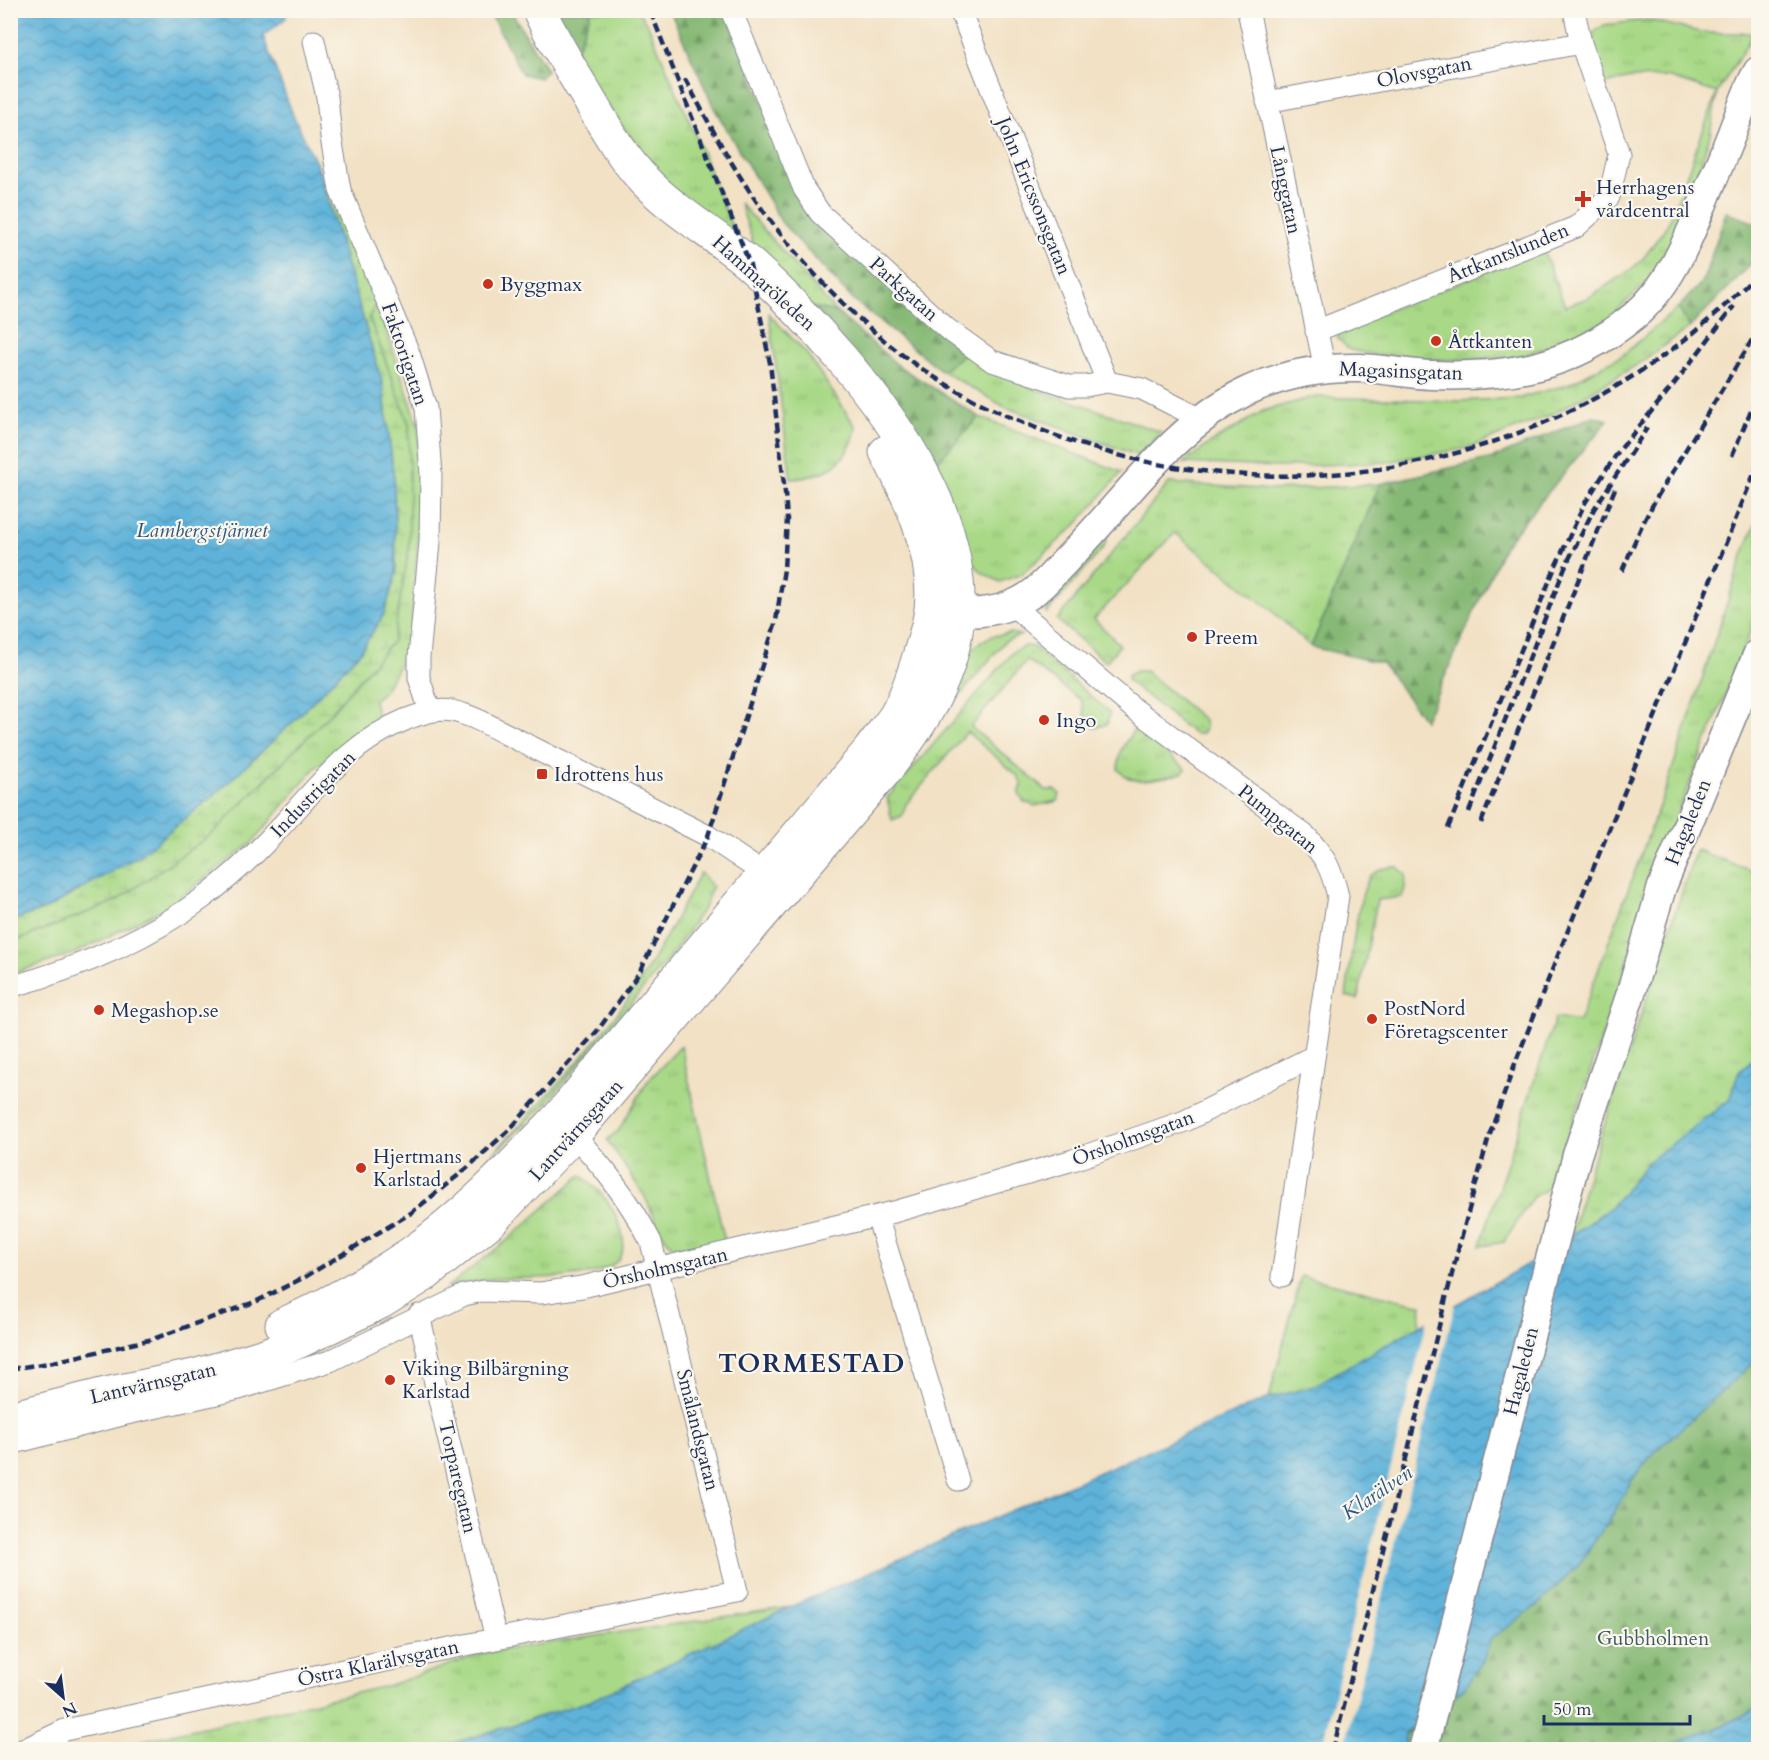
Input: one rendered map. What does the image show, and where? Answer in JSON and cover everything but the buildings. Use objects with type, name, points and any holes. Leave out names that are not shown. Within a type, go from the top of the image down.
[{"type":"main road","name":"Hammaröleden","points":[[525,10],[540,42],[600,147],[617,171],[642,199],[755,289],[783,316],[807,342],[869,426],[885,451],[912,504],[923,537],[928,568],[944,611]]},
{"type":"main road","name":"Hammaröleden","points":[[539,10],[552,37],[630,164],[646,182],[750,265],[792,302],[865,386],[892,423],[922,471],[940,513],[948,539],[956,576],[944,611]]},
{"type":"main road","name":"Lantvärnsgatan","points":[[10,1395],[188,1358],[255,1337],[291,1321],[367,1281],[411,1254],[566,1126],[625,1076],[775,880],[885,771],[915,732],[936,696],[951,651],[944,611]]},
{"type":"main road","name":"Lantvärnsgatan","points":[[10,1418],[106,1394],[194,1376],[265,1355],[300,1341],[381,1302],[426,1274],[483,1229],[566,1126]]},
{"type":"street","name":"Parkgatan","points":[[731,10],[804,189],[820,213],[946,328],[992,361],[1069,386],[1107,382],[1142,389],[1201,419]]},
{"type":"street","name":"John Ericssonsgatan","points":[[960,10],[1107,382]]},
{"type":"street","name":"Långgatan","points":[[1248,10],[1325,369]]},
{"type":"street","name":"Åttkantslunden","points":[[1316,331],[1576,227],[1610,197],[1619,154],[1581,43],[1574,10]]},
{"type":"street","name":"Faktorigatan","points":[[314,41],[327,97],[340,190],[406,345],[426,408],[431,475],[430,542],[419,678],[430,711]]},
{"type":"street","name":"Olovsgatan","points":[[1268,102],[1581,43]]},
{"type":"street","name":"Magasinsgatan","points":[[944,611],[982,613],[1012,605],[1032,594],[1083,543],[1153,465],[1201,419],[1228,401],[1264,384],[1325,369],[1362,368],[1431,375],[1504,374],[1531,369],[1558,360],[1590,346],[1612,332],[1636,314],[1658,291],[1675,265],[1694,225],[1744,98],[1758,70]]},
{"type":"street","name":"Pumpgatan","points":[[1012,605],[1133,708],[1306,837],[1321,853],[1332,872],[1338,896],[1282,1276]]},
{"type":"street","name":"Hagaleden","points":[[1423,1749],[1577,1155],[1630,996],[1662,887],[1758,653]]},
{"type":"street","name":"Hagaleden","points":[[1630,996],[1758,681]]},
{"type":"street","name":"Industrigatan","points":[[10,987],[43,979],[80,965],[162,926],[243,866],[336,765],[360,745],[375,734],[430,711],[450,710],[506,734],[708,836],[775,880]]},
{"type":"street","name":"Örsholmsgatan","points":[[10,1444],[122,1415],[239,1389],[330,1361],[464,1295],[483,1291],[541,1293],[582,1287],[877,1216],[1073,1160],[1185,1121],[1314,1056]]},
{"type":"street","points":[[566,1126],[621,1190],[651,1242],[658,1269]]},
{"type":"street","points":[[877,1216],[958,1480]]},
{"type":"street","name":"Smålandsgatan","points":[[658,1269],[737,1591]]},
{"type":"street","name":"Torparegatan","points":[[420,1315],[496,1639]]},
{"type":"street","name":"Östra Klarälvsgatan","points":[[23,1749],[65,1730],[496,1639],[737,1591]]},
{"type":"green space","points":[[489,11],[511,11],[547,70],[540,78],[522,74]]},
{"type":"green space","points":[[552,11],[591,11],[573,59]]},
{"type":"green space","points":[[591,11],[638,11],[648,25],[738,242],[664,183],[573,59]]},
{"type":"green space","points":[[670,11],[726,11],[805,208],[965,353],[942,371],[853,300],[782,223],[714,108]]},
{"type":"green space","points":[[1648,20],[1706,33],[1754,33],[1717,93],[1667,77],[1631,78],[1604,84],[1589,36],[1604,25]]},
{"type":"green space","points":[[1717,93],[1710,135],[1682,224],[1652,278],[1600,326],[1520,357],[1441,360],[1376,355],[1350,350],[1337,338],[1343,328],[1543,250],[1565,306],[1588,298],[1642,260],[1670,220]]},
{"type":"green space","points":[[317,165],[377,303],[369,317],[409,424],[409,548],[393,641],[325,719],[213,833],[116,901],[11,943],[11,921],[48,908],[139,856],[219,791],[293,722],[360,652],[384,614],[396,574],[394,480],[383,385]]},
{"type":"green space","points":[[740,203],[836,312],[810,307],[759,261]]},
{"type":"green space","points":[[1726,212],[1758,224],[1758,257],[1690,327],[1678,308],[1703,281]]},
{"type":"green space","points":[[377,303],[419,427],[420,510],[410,645],[385,690],[374,700],[378,720],[314,769],[252,843],[165,908],[73,954],[11,974],[11,943],[116,901],[213,833],[325,719],[393,641],[409,424],[369,317]]},
{"type":"green space","points":[[810,307],[836,312],[900,367],[979,417],[931,468]]},
{"type":"green space","points":[[1678,308],[1690,327],[1632,368],[1553,414],[1468,448],[1386,462],[1277,467],[1183,463],[1212,442],[1263,411],[1313,397],[1459,401],[1519,398],[1567,385],[1623,355]]},
{"type":"green space","points":[[769,314],[807,354],[856,427],[853,439],[842,458],[825,471],[803,478],[791,479]]},
{"type":"green space","points":[[965,353],[1022,384],[1161,432],[1139,456],[1005,407],[942,371]]},
{"type":"green space","points":[[1594,416],[1608,420],[1504,546],[1424,720],[1382,663],[1311,647],[1380,484],[1493,458]]},
{"type":"green space","points":[[979,417],[1122,472],[1076,525],[1022,574],[1000,582],[983,573],[966,556],[931,468]]},
{"type":"green space","points":[[1169,483],[1275,490],[1380,484],[1311,647],[1271,610],[1175,533],[1094,619],[1120,645],[1106,662],[1057,620]]},
{"type":"green space","points":[[1758,517],[1758,612],[1679,810],[1551,1187],[1533,1197],[1504,1242],[1480,1246],[1555,1018],[1579,1022],[1668,782],[1743,555]]},
{"type":"green space","points":[[1108,533],[1104,547],[1046,614],[1049,602]]},
{"type":"green space","points":[[1009,633],[1022,635],[1005,641],[947,711],[956,679],[972,650],[990,637]]},
{"type":"green space","points":[[1025,646],[1034,647],[1110,713],[1107,724],[1095,728],[1086,722],[1082,701],[1027,660],[971,727],[1046,790],[1055,790],[1060,794],[1058,801],[1034,806],[1024,802],[1019,794],[1022,785],[1018,776],[967,732],[906,804],[902,816],[892,820],[887,798],[1014,651]]},
{"type":"green space","points":[[1137,671],[1145,671],[1204,720],[1205,729],[1201,734],[1194,734],[1127,680],[1128,675]]},
{"type":"green space","points":[[1133,731],[1139,731],[1186,769],[1176,775],[1144,780],[1124,775],[1118,769],[1120,752]]},
{"type":"green space","points":[[1696,850],[1758,873],[1758,1054],[1739,1072],[1729,1100],[1647,1163],[1611,1207],[1570,1236],[1593,1159]]},
{"type":"green space","points":[[1398,867],[1406,875],[1402,897],[1377,900],[1358,999],[1346,996],[1358,913],[1367,883],[1378,871]]},
{"type":"green space","points":[[700,873],[712,886],[705,906],[673,953],[545,1105],[485,1162],[571,1070],[631,995]]},
{"type":"green space","points":[[681,1046],[725,1242],[694,1249],[672,1246],[661,1232],[644,1195],[607,1140],[619,1130],[647,1082]]},
{"type":"green space","points":[[581,1175],[606,1199],[618,1220],[623,1234],[623,1244],[619,1259],[615,1263],[599,1271],[586,1274],[492,1279],[446,1288],[509,1239]]},
{"type":"green space","points":[[1301,1276],[1422,1305],[1419,1326],[1312,1387],[1269,1398]]},
{"type":"green space","name":"Gubbholmen","points":[[1758,1358],[1758,1707],[1745,1716],[1701,1735],[1656,1749],[1404,1750],[1406,1732],[1464,1688],[1482,1662],[1490,1639],[1540,1603],[1614,1513],[1631,1481],[1649,1458]]},
{"type":"green space","points":[[790,1607],[590,1701],[433,1749],[100,1750],[387,1686],[483,1653]]},
{"type":"water","name":"Lambergstjärnet","points":[[10,11],[284,11],[286,18],[263,36],[293,115],[317,165],[383,385],[394,480],[396,574],[384,614],[360,652],[293,722],[219,791],[139,856],[48,908],[11,921]]},
{"type":"water","name":"Klarälven","points":[[1758,1054],[1758,1358],[1649,1458],[1631,1481],[1614,1513],[1580,1563],[1540,1603],[1491,1639],[1482,1662],[1464,1688],[1406,1732],[1404,1749],[433,1750],[590,1701],[790,1607],[1269,1398],[1312,1387],[1547,1253],[1611,1207],[1647,1163],[1729,1100],[1739,1072]]},
{"type":"water","points":[[1758,1707],[1758,1749],[1656,1749],[1721,1726]]},
{"type":"pier","points":[[1456,1301],[1344,1749],[1321,1749],[1428,1317]]},
{"type":"railway","points":[[10,1369],[49,1363],[153,1339],[255,1302],[305,1277],[411,1213],[466,1169],[511,1128],[598,1030],[639,973],[708,836],[776,621],[784,569],[787,519],[770,363],[750,265],[650,10]]},
{"type":"railway","points":[[685,79],[750,192],[789,244],[832,293],[905,357],[978,402],[1024,423],[1119,455],[1218,473],[1317,475],[1415,463],[1511,436],[1601,395],[1684,340],[1758,272]]},
{"type":"railway","points":[[1448,828],[1556,565],[1585,503],[1618,452],[1734,306]]},
{"type":"railway","points":[[1622,571],[1657,497],[1758,330]]},
{"type":"railway","points":[[1732,456],[1758,393]]},
{"type":"railway","points":[[1469,812],[1565,567],[1594,509],[1647,428]]},
{"type":"railway","points":[[1333,1750],[1459,1246],[1489,1136],[1560,950],[1758,464]]},
{"type":"railway","points":[[1481,823],[1616,486]]},
{"type":"place","name":"Herrhagens vårdcentral","points":[[1583,199]]},
{"type":"place","name":"Byggmax","points":[[488,284]]},
{"type":"place","name":"Åttkanten","points":[[1436,341]]},
{"type":"place","name":"Preem","points":[[1192,637]]},
{"type":"place","name":"Ingo","points":[[1044,720]]},
{"type":"place","name":"Idrottens hus","points":[[542,774]]},
{"type":"place","name":"Megashop.se","points":[[99,1010]]},
{"type":"place","name":"PostNord Företagscenter","points":[[1372,1019]]},
{"type":"place","name":"Hjertmans Karlstad","points":[[361,1168]]},
{"type":"place","name":"Viking Bilbärgning Karlstad","points":[[390,1380]]},
{"type":"district","name":"TORMESTAD","points":[[812,1363]]}]
